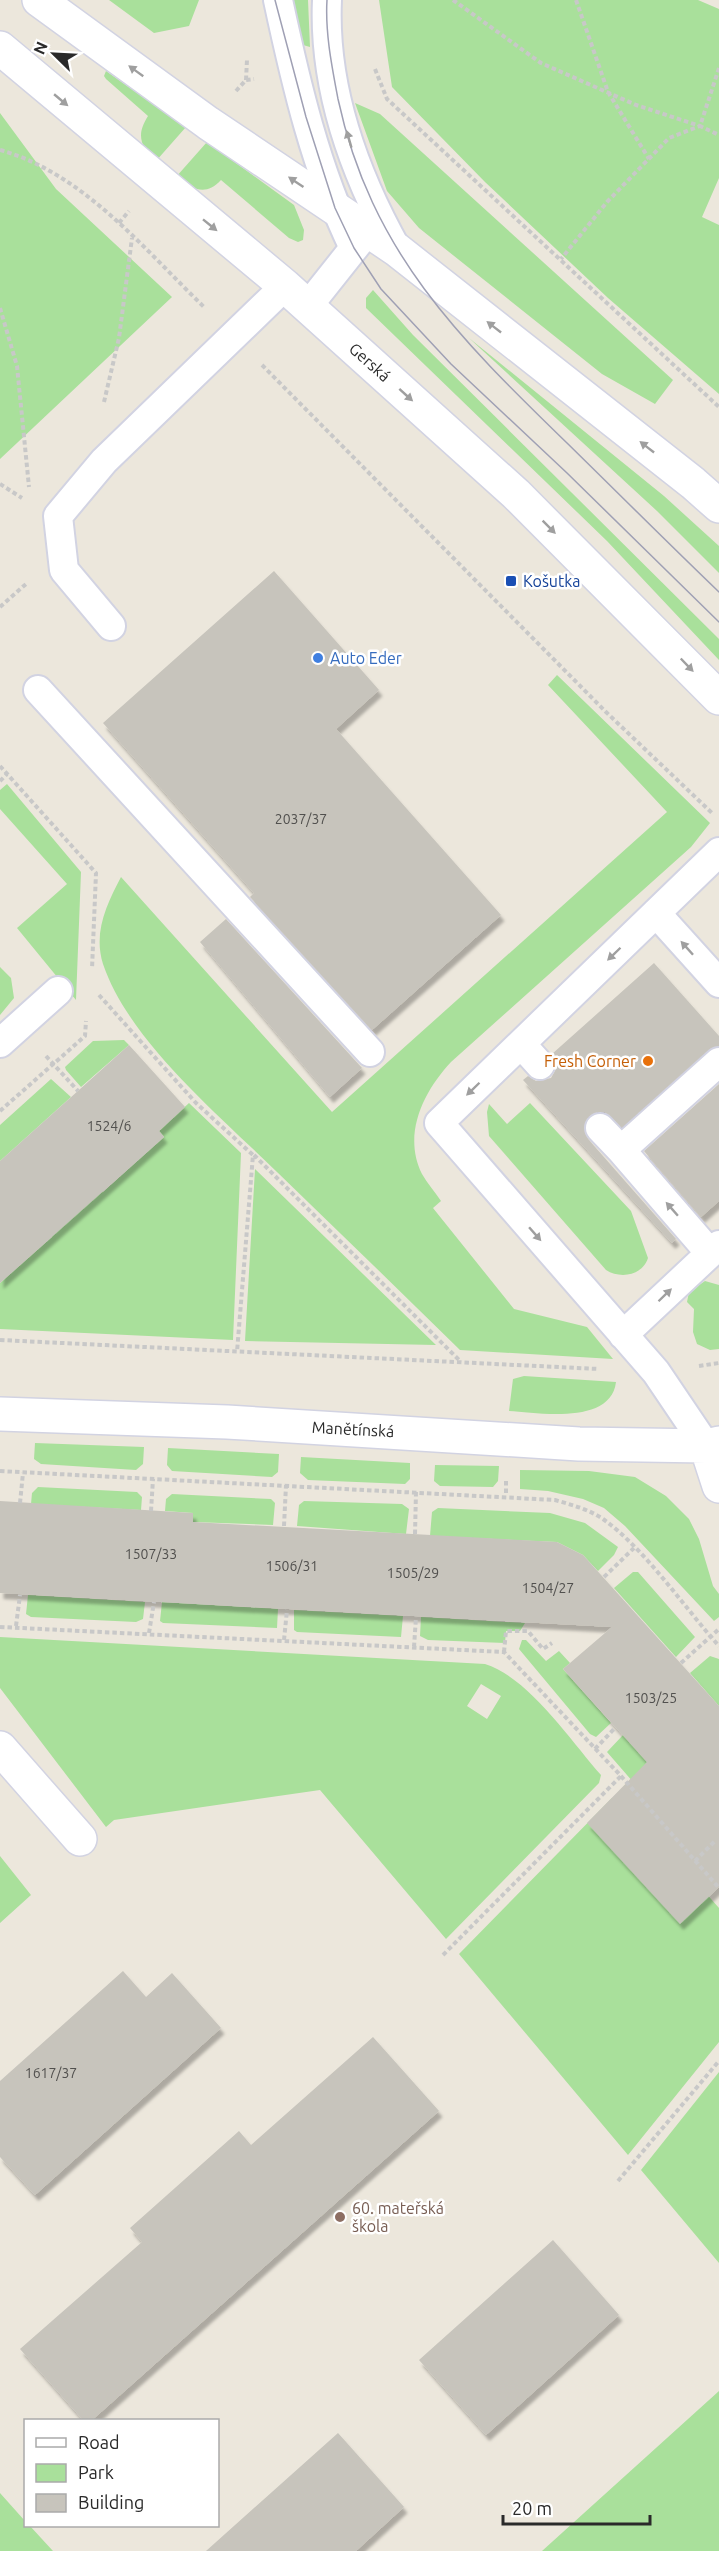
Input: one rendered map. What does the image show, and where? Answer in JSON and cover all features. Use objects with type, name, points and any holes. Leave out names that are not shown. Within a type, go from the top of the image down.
[{"type":"street","points":[[39,0],[208,123],[397,250],[658,455],[719,506]]},
{"type":"street","name":"Gerská","points":[[0,48],[296,296],[516,494],[719,698]]},
{"type":"street","name":"Manětínská","points":[[0,1414],[226,1422],[579,1444],[712,1444]]},
{"type":"street","points":[[712,1444],[719,1485]]},
{"type":"street","points":[[0,1748],[80,1839]]},
{"type":"lane","points":[[278,0],[306,117],[335,208]]},
{"type":"lane","points":[[111,626],[64,570],[58,516],[104,461],[232,334],[296,296],[367,232],[356,163],[342,117],[332,70],[327,0]]},
{"type":"lane","points":[[38,690],[370,1052]]},
{"type":"lane","points":[[712,1444],[656,1372],[439,1123],[719,852]]},
{"type":"lane","points":[[656,913],[719,983]]},
{"type":"lane","points":[[0,1043],[58,991]]},
{"type":"lane","points":[[521,1044],[540,1065]]},
{"type":"lane","points":[[621,1150],[719,1062]]},
{"type":"lane","points":[[600,1128],[715,1249],[623,1335]]},
{"type":"path","points":[[453,0],[541,63],[719,135]]},
{"type":"path","points":[[576,0],[608,92],[649,159]]},
{"type":"path","points":[[373,65],[387,99],[719,407]]},
{"type":"path","points":[[700,126],[719,68]]},
{"type":"path","points":[[232,95],[246,80],[264,78]]},
{"type":"path","points":[[561,259],[607,202],[669,138],[700,126]]},
{"type":"path","points":[[0,150],[70,183],[119,223],[606,712],[719,819]]},
{"type":"path","points":[[102,407],[117,349],[132,238]]},
{"type":"path","points":[[0,308],[17,366],[29,492]]},
{"type":"path","points":[[0,484],[30,503]]},
{"type":"path","points":[[0,766],[96,873],[91,974]]},
{"type":"path","points":[[0,781],[7,774]]},
{"type":"path","points":[[98,993],[196,1103],[253,1155],[461,1362]]},
{"type":"path","points":[[0,1111],[84,1036],[87,1016]]},
{"type":"path","points":[[65,1076],[78,1091]]},
{"type":"path","points":[[237,1352],[253,1155]]},
{"type":"path","points":[[0,1340],[656,1372],[719,1363]]},
{"type":"path","points":[[0,1471],[555,1500],[584,1509],[603,1519],[634,1548],[719,1646]]},
{"type":"path","points":[[20,1503],[23,1473]]},
{"type":"path","points":[[151,1510],[153,1479]]},
{"type":"path","points":[[284,1526],[286,1485]]},
{"type":"path","points":[[415,1534],[416,1491]]},
{"type":"path","points":[[604,1577],[634,1548]]},
{"type":"path","points":[[16,1626],[20,1595]]},
{"type":"path","points":[[149,1634],[154,1602]]},
{"type":"path","points":[[284,1640],[286,1610]]},
{"type":"path","points":[[414,1647],[416,1617]]},
{"type":"path","points":[[0,1627],[504,1652],[621,1776],[719,1888]]},
{"type":"path","points":[[681,1663],[719,1629]]},
{"type":"path","points":[[504,1652],[507,1632],[528,1631],[543,1649],[552,1643]]},
{"type":"path","points":[[595,1749],[615,1728]]},
{"type":"path","points":[[443,1955],[621,1776]]},
{"type":"path","points":[[695,1861],[716,1840]]},
{"type":"path","points":[[618,2181],[719,2061]]},
{"type":"green space","points":[[109,0],[199,0],[189,26],[154,33]]},
{"type":"green space","points":[[293,0],[308,0],[310,47],[303,45]]},
{"type":"green space","points":[[379,0],[698,0],[719,9],[719,178],[702,217],[719,225],[719,394],[608,298],[485,182],[392,87]]},
{"type":"green space","points":[[106,71],[186,127],[156,161],[143,145],[141,135],[148,116],[106,79],[104,76]]},
{"type":"green space","points":[[355,103],[380,114],[673,380],[655,404],[602,374],[419,228],[387,191]]},
{"type":"green space","points":[[0,113],[56,189],[172,297],[0,459]]},
{"type":"green space","points":[[207,142],[294,205],[304,230],[303,240],[298,242],[289,238],[221,180],[204,190],[193,188],[176,177]]},
{"type":"green space","points":[[373,290],[413,335],[719,639],[719,660],[607,541],[366,308],[366,298]]},
{"type":"green space","points":[[469,338],[664,496],[719,546],[719,573],[657,511]]},
{"type":"green space","points":[[557,675],[710,823],[691,847],[451,1062],[432,1086],[425,1100],[415,1129],[414,1144],[416,1159],[422,1174],[441,1201],[433,1208],[514,1309],[587,1327],[613,1359],[460,1350],[178,1076],[133,1021],[116,993],[100,952],[103,919],[121,877],[332,1112],[667,812],[548,685]]},
{"type":"green space","points":[[7,784],[81,872],[76,1000],[17,928],[67,884],[0,809],[0,790]]},
{"type":"green space","points":[[0,967],[11,978],[14,998],[0,1015]]},
{"type":"green space","points":[[124,1040],[129,1045],[81,1087],[66,1070],[65,1067],[93,1041]]},
{"type":"green space","points":[[51,1079],[71,1097],[0,1161],[0,1125]]},
{"type":"green space","points":[[189,1103],[241,1153],[233,1340],[0,1329],[0,1283],[52,1237],[46,1231],[97,1185],[103,1192],[164,1137],[159,1131]]},
{"type":"green space","points":[[530,1103],[631,1211],[648,1258],[641,1269],[624,1275],[606,1270],[489,1136],[487,1112],[489,1104],[507,1124]]},
{"type":"green space","points":[[255,1169],[436,1345],[245,1341]]},
{"type":"green space","points":[[705,1281],[719,1285],[719,1349],[710,1350],[697,1344],[693,1332],[694,1309],[687,1302],[689,1292]]},
{"type":"green space","points":[[524,1376],[616,1382],[611,1396],[601,1405],[588,1411],[555,1414],[509,1411],[513,1379]]},
{"type":"green space","points":[[35,1443],[144,1447],[143,1464],[136,1470],[41,1464],[34,1459]]},
{"type":"green space","points":[[168,1448],[279,1454],[278,1472],[272,1477],[172,1471],[167,1465]]},
{"type":"green space","points":[[301,1457],[410,1463],[410,1479],[405,1484],[308,1480],[300,1473]]},
{"type":"green space","points":[[435,1465],[499,1466],[498,1481],[493,1487],[440,1486],[434,1481]]},
{"type":"green space","points":[[520,1470],[589,1471],[635,1477],[666,1496],[689,1519],[699,1539],[713,1586],[719,1594],[719,1617],[714,1621],[625,1526],[604,1508],[583,1499],[548,1491],[520,1489]]},
{"type":"green space","points":[[38,1487],[137,1492],[142,1497],[141,1510],[31,1504],[32,1493]]},
{"type":"green space","points":[[172,1494],[271,1499],[275,1503],[273,1525],[193,1522],[193,1513],[165,1511],[166,1499]]},
{"type":"green space","points":[[304,1501],[402,1504],[409,1509],[406,1534],[297,1526],[299,1505]]},
{"type":"green space","points":[[438,1508],[550,1513],[585,1523],[618,1547],[614,1555],[598,1571],[583,1555],[557,1542],[430,1536],[432,1512]]},
{"type":"green space","points":[[633,1572],[638,1572],[695,1637],[676,1657],[614,1588]]},
{"type":"green space","points":[[28,1595],[145,1602],[143,1619],[136,1622],[31,1617],[26,1614]]},
{"type":"green space","points":[[162,1602],[278,1609],[277,1628],[163,1623],[160,1621]]},
{"type":"green space","points":[[294,1610],[403,1616],[401,1637],[297,1632],[294,1630]]},
{"type":"green space","points":[[421,1617],[525,1623],[520,1631],[506,1631],[505,1643],[428,1640],[420,1636]]},
{"type":"green space","points":[[0,1637],[485,1664],[501,1671],[533,1696],[601,1775],[599,1783],[446,1939],[320,1790],[114,1820],[106,1827],[0,1688]],"holes":[[[481,1684],[501,1696],[487,1719],[467,1706]]]},
{"type":"green space","points":[[522,1640],[526,1640],[546,1661],[559,1651],[570,1663],[563,1669],[611,1723],[596,1737],[590,1734],[519,1649]]},
{"type":"green space","points":[[710,1656],[719,1659],[719,1706],[690,1673]]},
{"type":"green space","points":[[623,1735],[709,1832],[687,1844],[607,1752]]},
{"type":"green space","points":[[612,1798],[622,1798],[719,1908],[719,2042],[628,2155],[459,1954]]},
{"type":"green space","points":[[0,1856],[31,1895],[0,1923]]},
{"type":"green space","points":[[719,2072],[719,2263],[641,2170]]},
{"type":"green space","points":[[719,2391],[719,2551],[542,2551]]},
{"type":"green space","points":[[0,2493],[24,2520],[24,2527],[31,2527],[53,2551],[0,2551]]},
{"type":"building","points":[[274,571],[379,690],[336,729],[501,915],[372,1030],[250,897],[254,893],[103,723]]},
{"type":"building","points":[[226,919],[362,1068],[330,1097],[200,942]]},
{"type":"building","points":[[654,963],[719,1036],[719,1046],[708,1050],[622,1127],[605,1112],[597,1112],[588,1117],[584,1131],[588,1139],[676,1239],[672,1243],[523,1080],[528,1076],[536,1081],[551,1078],[556,1069],[552,1054]]},
{"type":"building","points":[[129,1045],[185,1107],[159,1131],[164,1137],[0,1283],[0,1161]]},
{"type":"building","points":[[719,1084],[719,1201],[701,1217],[644,1151]]},
{"type":"building","points":[[0,1501],[193,1513],[193,1522],[557,1542],[583,1555],[719,1706],[719,1887],[680,1924],[587,1823],[647,1762],[563,1669],[612,1627],[0,1593]]},
{"type":"building","points":[[123,1971],[146,1997],[172,1973],[221,2028],[35,2195],[0,2157],[0,2081]]},
{"type":"building","points":[[373,2037],[439,2111],[93,2419],[82,2419],[20,2349],[142,2242],[130,2228],[239,2131],[251,2145]]},
{"type":"building","points":[[553,2240],[619,2315],[486,2435],[419,2360]]},
{"type":"building","points":[[338,2433],[404,2507],[356,2551],[206,2551]]},
{"type":"tram line","points":[[275,0],[306,117],[335,208],[354,248],[381,289],[451,364],[567,473],[719,622]]},
{"type":"tram line","points":[[327,0],[331,62],[338,99],[353,153],[373,203],[396,247],[424,289],[490,366],[719,592]]},
{"type":"place","name":"Košutka","points":[[511,581]]},
{"type":"place","name":"Auto Eder","points":[[318,658]]},
{"type":"place","name":"Fresh Corner","points":[[648,1061]]},
{"type":"place","name":"60. mateřská škola","points":[[340,2217]]}]
